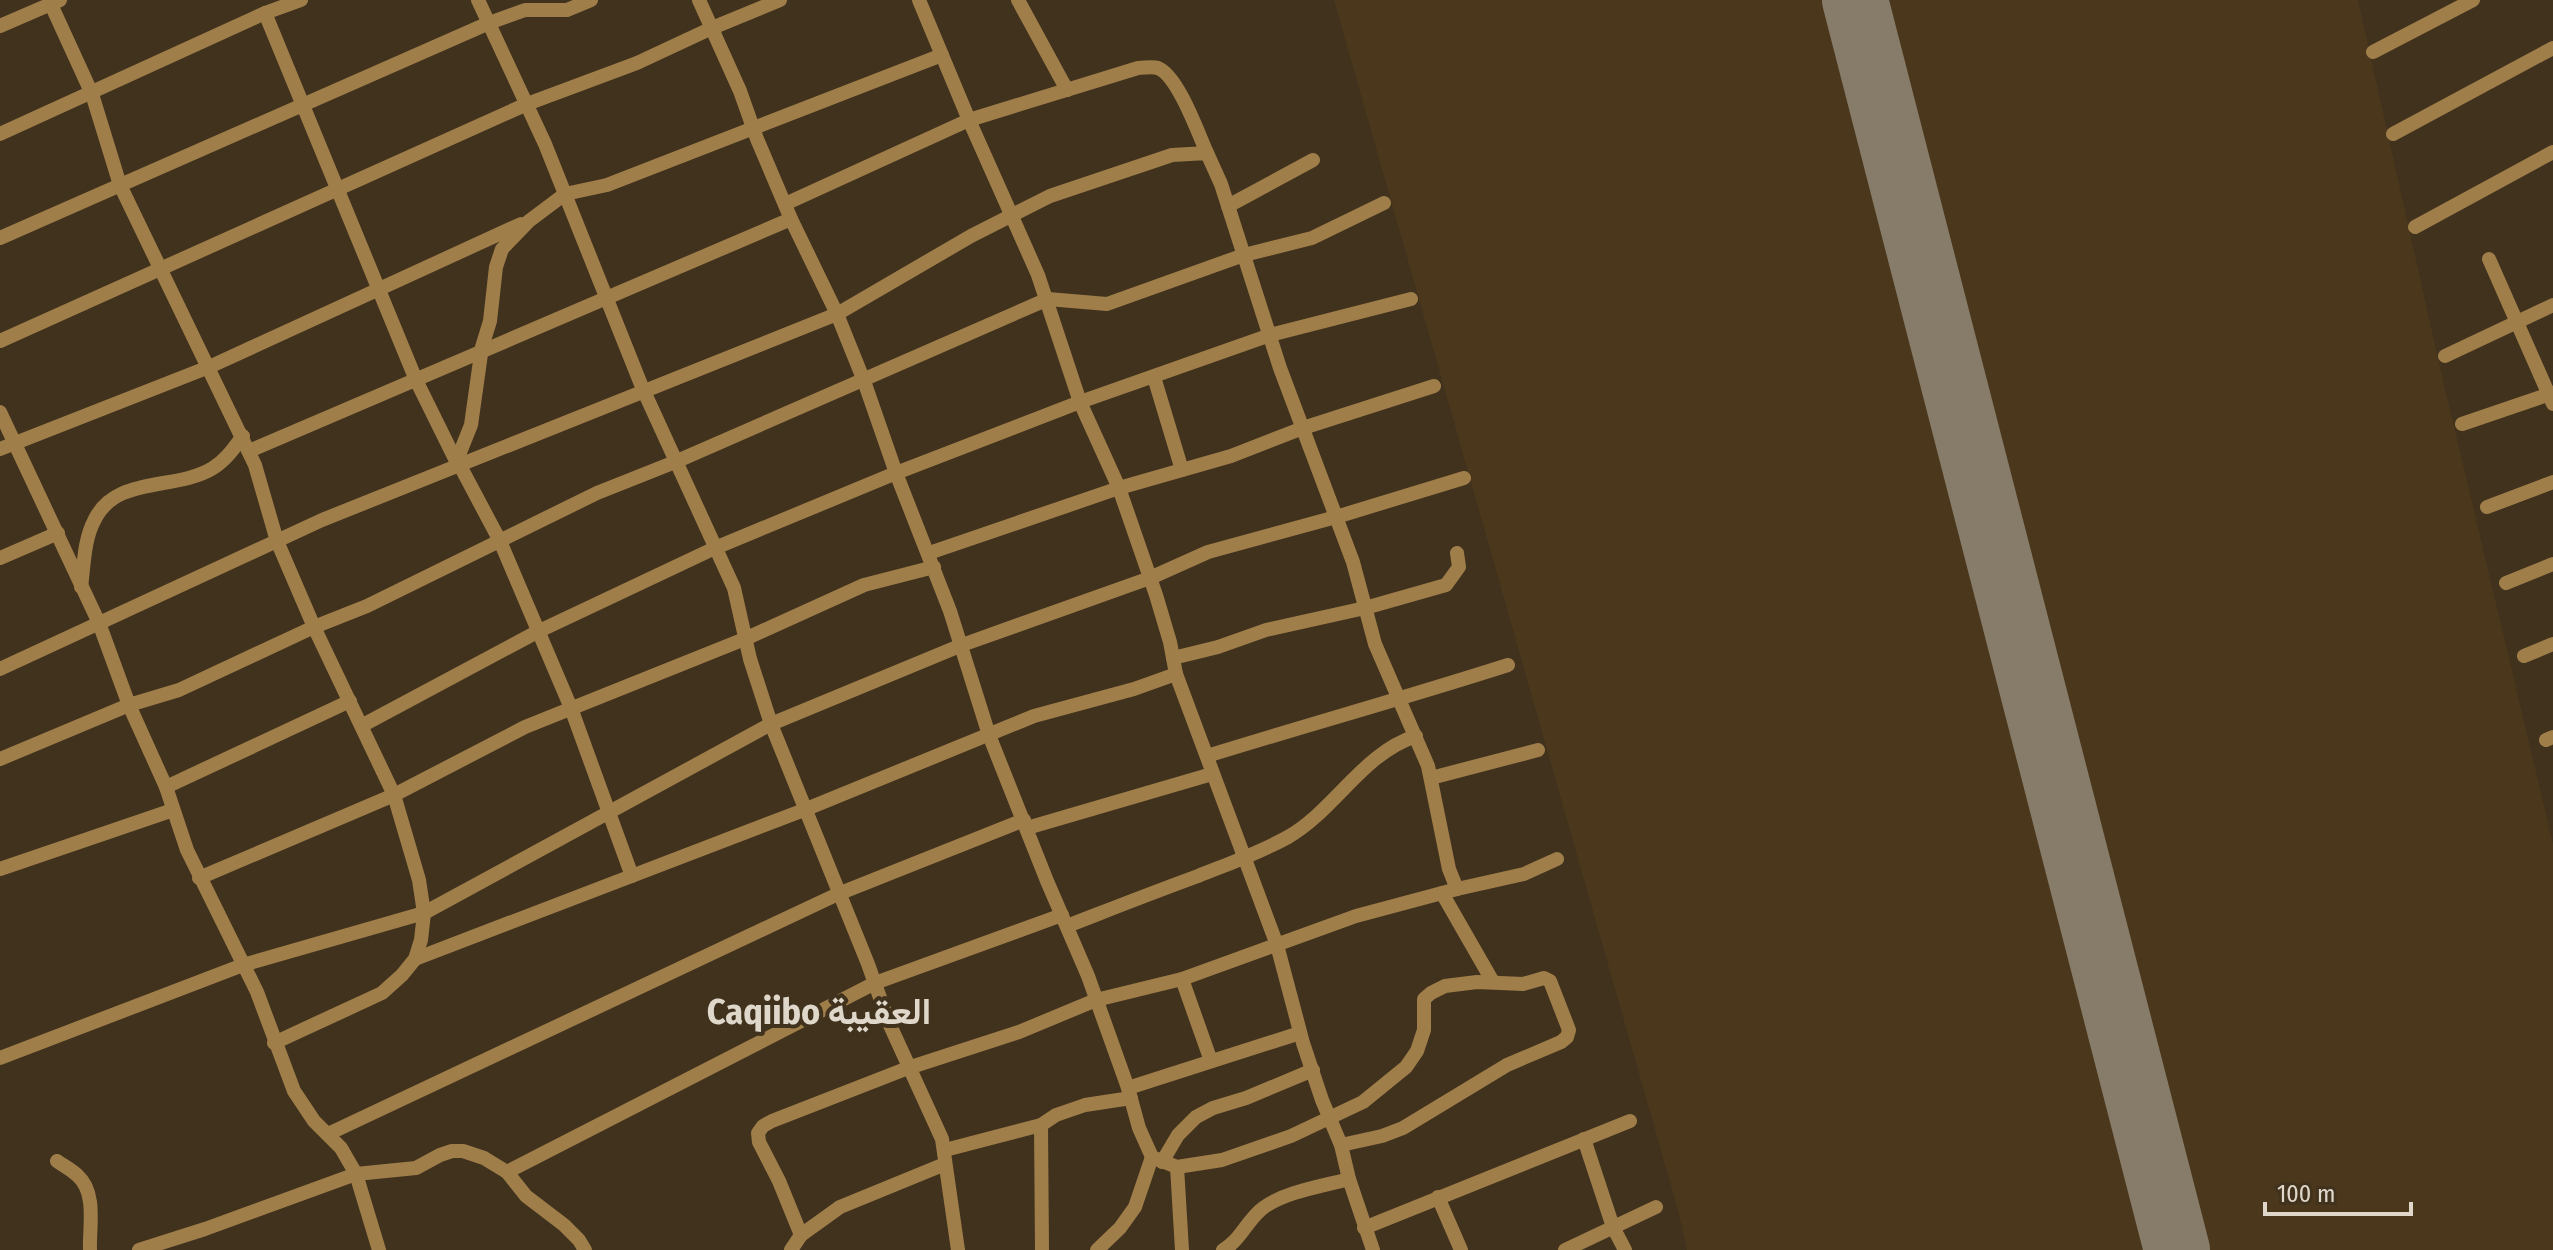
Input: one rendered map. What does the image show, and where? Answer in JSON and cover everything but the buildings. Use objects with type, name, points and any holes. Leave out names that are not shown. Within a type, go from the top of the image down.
[{"type":"street","points":[[0,134],[265,13],[301,0]]},
{"type":"street","points":[[478,0],[527,104],[644,391],[734,588],[750,659],[771,724],[889,1023],[938,1127],[958,1250]]},
{"type":"street","points":[[0,238],[489,23],[525,10],[567,10],[591,0]]},
{"type":"street","points":[[699,0],[740,91],[791,219],[837,314],[864,381],[962,645],[989,735],[1088,976],[1139,1128],[1164,1162],[1182,1250]]},
{"type":"street","points":[[0,341],[527,104],[637,63],[780,0]]},
{"type":"street","points":[[919,0],[1048,299],[1080,402],[1119,488],[1150,578],[1176,674],[1277,945],[1300,1033],[1341,1145],[1373,1250]]},
{"type":"street","points":[[1018,0],[1067,90]]},
{"type":"street","points":[[2373,52],[2473,0]]},
{"type":"street","points":[[0,26],[53,1],[92,94],[120,185],[243,436],[255,465],[277,541],[394,795],[419,880],[424,913],[421,940],[415,959],[402,975],[382,993],[274,1043]]},
{"type":"street","points":[[265,13],[416,380],[458,466],[500,541],[571,708],[632,876]]},
{"type":"street","points":[[2393,134],[2553,48]]},
{"type":"street","points":[[458,466],[457,455],[471,425],[482,351],[490,321],[496,267],[502,249],[529,221],[565,194],[607,185],[942,55]]},
{"type":"street","points":[[785,204],[969,120],[1138,68],[1158,68],[1166,73],[1181,96],[1228,206],[1270,335],[1353,562],[1375,644],[1431,778],[1449,869],[1449,891],[1493,982]]},
{"type":"street","points":[[2415,227],[2553,152]]},
{"type":"street","points":[[0,669],[322,520],[837,314],[1050,196],[1172,155],[1207,153]]},
{"type":"street","points":[[1228,206],[1313,160]]},
{"type":"street","points":[[0,759],[129,705],[179,690],[314,627],[367,606],[597,493],[864,381],[1048,299],[1107,304],[1244,255],[1312,238],[1384,203]]},
{"type":"street","points":[[249,451],[791,219]]},
{"type":"street","points":[[0,449],[209,367],[529,221]]},
{"type":"street","points":[[2462,424],[2551,397],[2489,259]]},
{"type":"street","points":[[363,725],[537,632],[715,548],[896,473],[1080,402],[1270,335],[1411,299]]},
{"type":"street","points":[[2445,356],[2553,305]]},
{"type":"street","points":[[1154,377],[1182,470]]},
{"type":"street","points":[[199,878],[394,795],[525,727],[747,638],[864,585],[1119,488],[1231,456],[1303,428],[1434,386]]},
{"type":"street","points":[[0,412],[99,623],[129,705],[166,787],[199,878],[257,992],[274,1043],[303,1108],[341,1148],[356,1174],[379,1250]]},
{"type":"street","points":[[81,587],[90,528],[106,502],[119,494],[213,468],[225,459],[243,436]]},
{"type":"street","points":[[0,1058],[243,965],[424,913],[771,724],[962,645],[1150,578],[1208,552],[1464,478]]},
{"type":"street","points":[[2487,507],[2553,482]]},
{"type":"street","points":[[0,558],[58,533]]},
{"type":"street","points":[[1173,658],[1218,647],[1266,630],[1365,608],[1446,585],[1459,567],[1457,553]]},
{"type":"street","points":[[2506,583],[2553,564]]},
{"type":"street","points":[[2524,656],[2553,644]]},
{"type":"street","points":[[1207,756],[1508,665]]},
{"type":"street","points":[[415,959],[804,810],[1034,716],[1134,689],[1176,674]]},
{"type":"street","points":[[166,787],[350,701]]},
{"type":"street","points":[[507,1172],[875,983],[1246,857],[1288,837],[1314,820],[1379,757],[1416,736]]},
{"type":"street","points":[[1431,778],[1538,750]]},
{"type":"street","points":[[328,1134],[838,894],[1026,824],[1212,774]]},
{"type":"street","points":[[0,869],[173,810]]},
{"type":"street","points":[[801,1235],[759,1142],[758,1133],[772,1121],[908,1068],[1019,1032],[1096,1000],[1182,979],[1337,922],[1524,874],[1557,859]]},
{"type":"street","points":[[1164,1162],[1233,1157],[1291,1136],[1363,1102],[1406,1067],[1417,1051],[1424,1030],[1424,999],[1445,986],[1477,982],[1523,984],[1544,978],[1550,981],[1569,1030],[1561,1042],[1507,1065],[1403,1128],[1341,1145]]},
{"type":"street","points":[[1182,979],[1211,1061]]},
{"type":"street","points":[[791,1250],[801,1235],[840,1207],[945,1157],[1041,1125],[1056,1115],[1129,1093],[1211,1061],[1300,1033]]},
{"type":"street","points":[[1097,1250],[1120,1228],[1164,1162],[1178,1135],[1196,1117],[1313,1070]]},
{"type":"street","points":[[1364,1228],[1630,1121]]},
{"type":"street","points":[[1041,1125],[1042,1250]]},
{"type":"street","points":[[1584,1139],[1613,1227],[1625,1250]]},
{"type":"street","points":[[139,1250],[356,1174],[416,1168],[440,1155],[463,1151],[484,1158],[507,1172],[526,1196],[564,1225],[585,1250]]},
{"type":"street","points":[[57,1161],[86,1184],[90,1206],[90,1250]]},
{"type":"street","points":[[1223,1250],[1260,1210],[1274,1201],[1349,1179]]},
{"type":"street","points":[[1438,1197],[1461,1250]]},
{"type":"street","points":[[1565,1250],[1656,1207]]},
{"type":"shaded area","points":[[1334,0],[2358,0],[2438,359],[2553,844],[2553,1250],[1687,1250]]},
{"type":"runway","points":[[1855,0],[2177,1250]]},
{"type":"district","name":"Caqiibo العقيبة","points":[[819,1012]]}]
